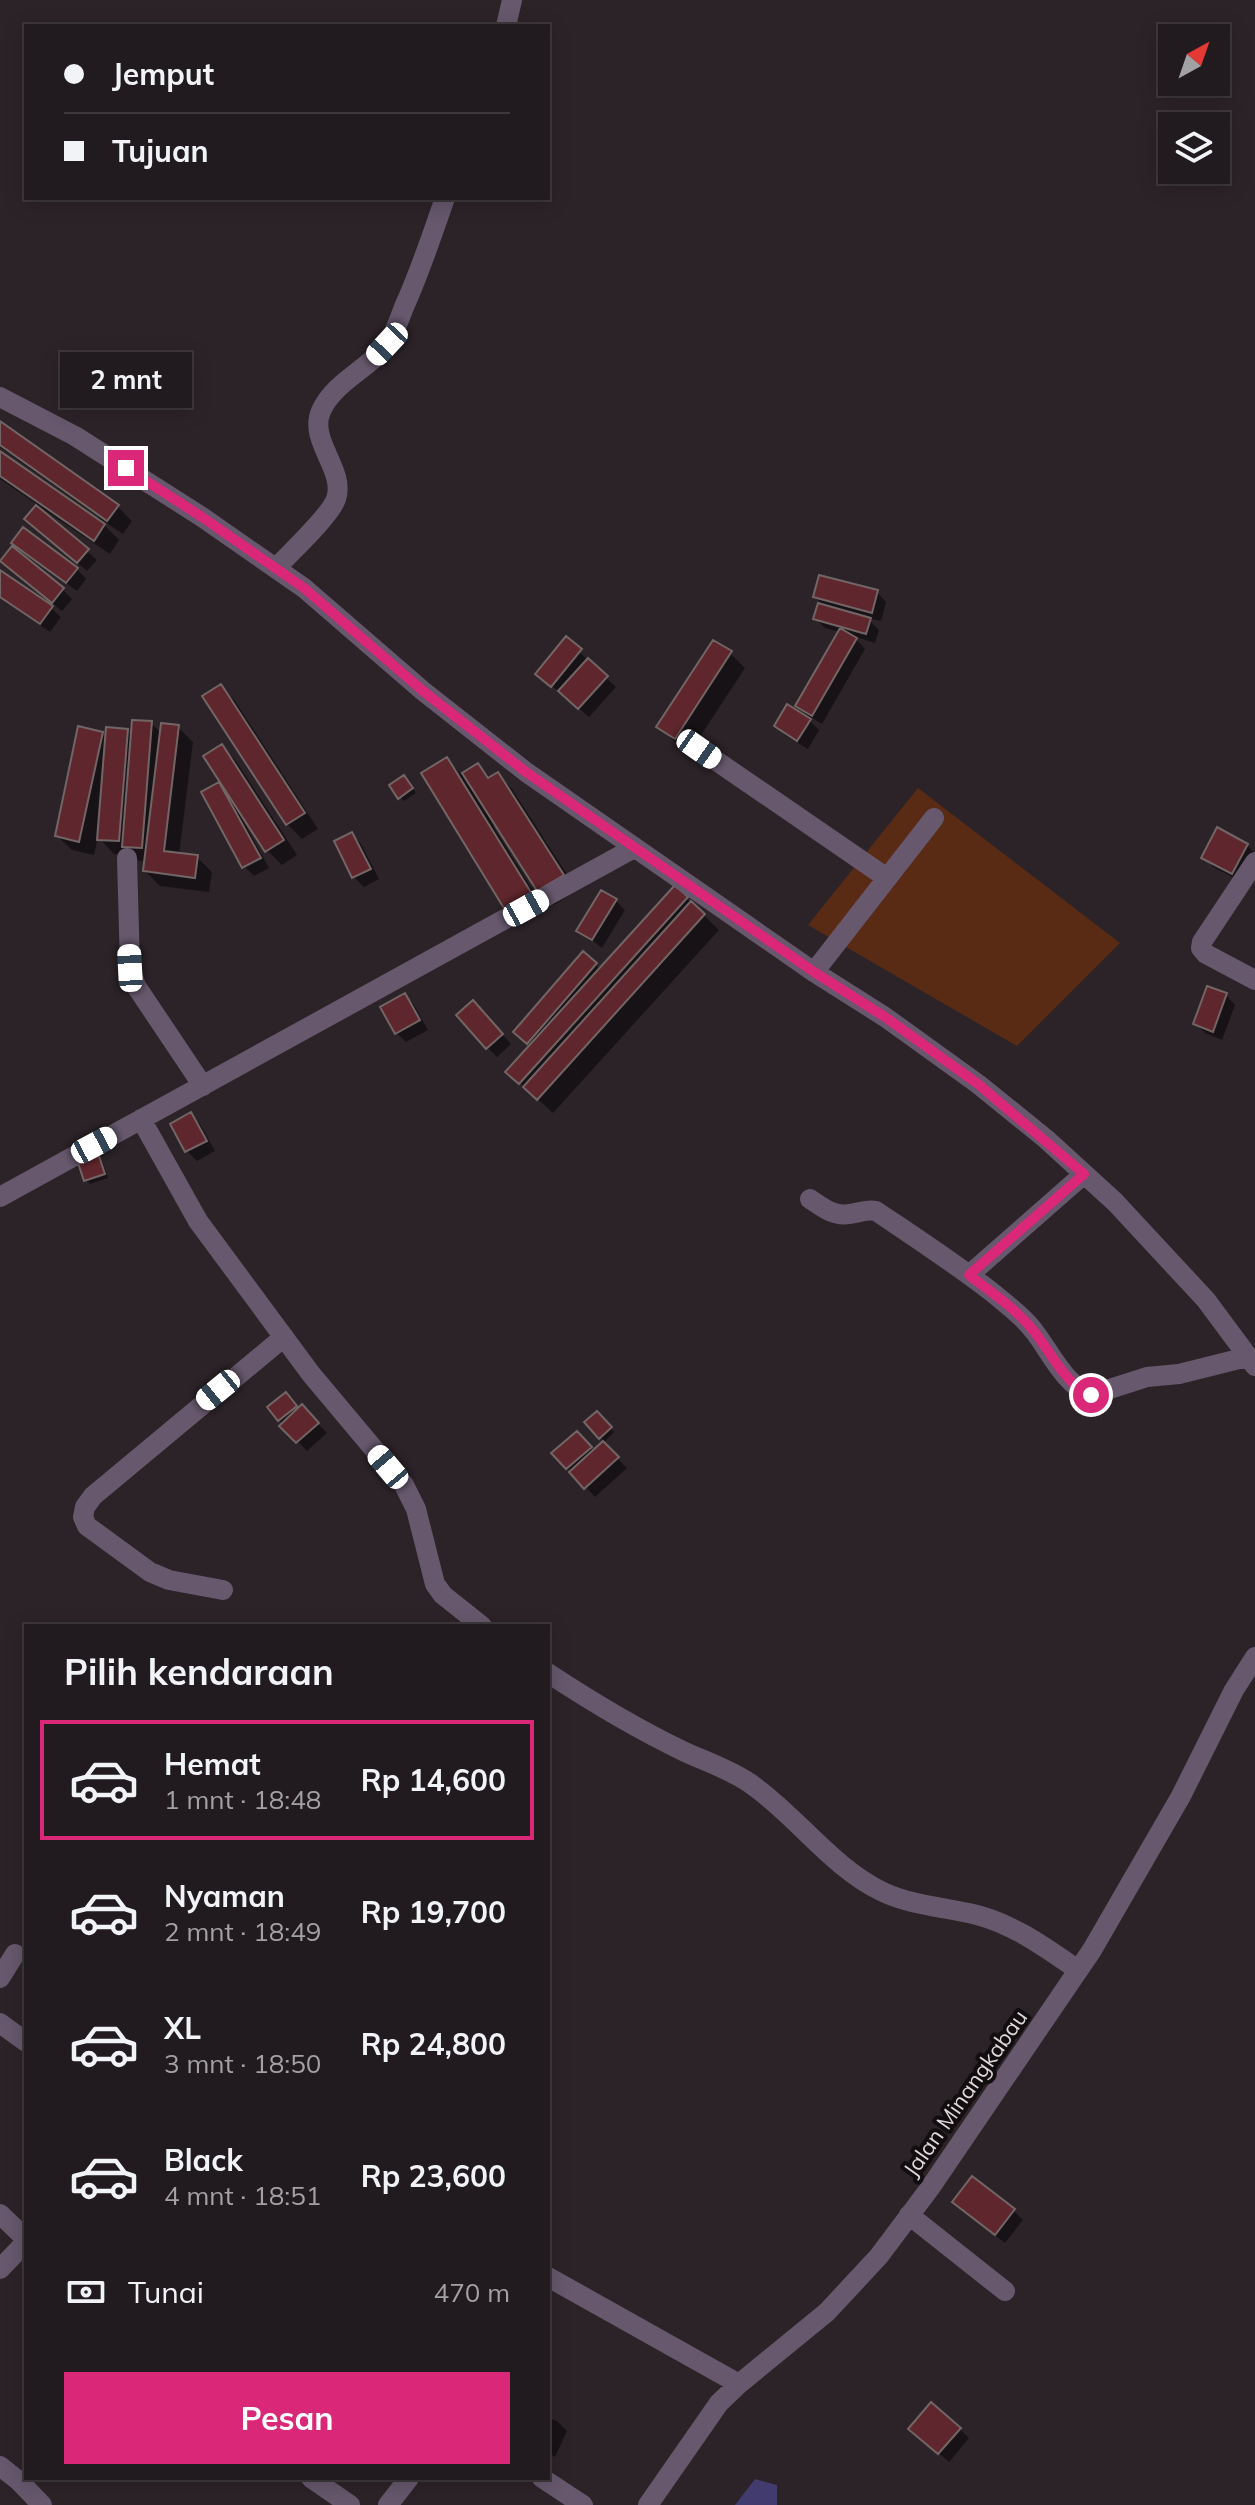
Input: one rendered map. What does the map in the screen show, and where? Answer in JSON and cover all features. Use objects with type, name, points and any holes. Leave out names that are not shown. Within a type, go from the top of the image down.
[{"type":"street","points":[[506,24],[512,0]]},
{"type":"street","points":[[276,568],[329,511],[336,499],[338,484],[323,447],[319,415],[337,388],[387,344],[420,271],[444,200]]},
{"type":"street","points":[[0,397],[75,436],[276,568],[526,772],[978,1084],[1115,1202],[1206,1300],[1251,1361],[1147,1377],[1091,1395],[1068,1378],[1032,1329],[1012,1309],[969,1275],[876,1211],[868,1209],[838,1214],[810,1199]]},
{"type":"street","points":[[699,749],[887,878]]},
{"type":"street","points":[[814,972],[934,818]]},
{"type":"street","points":[[0,1197],[634,848]]},
{"type":"street","points":[[127,858],[130,968],[136,986],[203,1086]]},
{"type":"street","points":[[1255,862],[1201,948],[1206,954],[1255,980]]},
{"type":"street","points":[[141,1119],[198,1221],[311,1374],[404,1485],[416,1509],[435,1584],[443,1595],[479,1624]]},
{"type":"street","points":[[969,1275],[1084,1174]]},
{"type":"street","points":[[223,1590],[169,1580],[150,1572],[87,1526],[83,1517],[85,1507],[93,1496],[153,1443],[284,1337]]},
{"type":"street","name":"Jalan Minangkabau","points":[[648,2505],[719,2403],[827,2312],[879,2256],[965,2137],[1078,1970],[1137,1875],[1234,1690],[1255,1657]]},
{"type":"street","points":[[550,1674],[600,1708],[750,1783],[861,1880],[902,1900],[980,1916],[1004,1925],[1025,1934],[1078,1970]]},
{"type":"street","points":[[0,1978],[15,1954]]},
{"type":"street","points":[[0,2023],[24,2041]]},
{"type":"street","points":[[0,2214],[24,2238]]},
{"type":"street","points":[[909,2215],[1005,2291]]},
{"type":"street","points":[[0,2269],[24,2242]]},
{"type":"street","points":[[550,2278],[739,2384]]},
{"type":"street","points":[[0,2466],[23,2477]]},
{"type":"street","points":[[25,2480],[42,2505]]},
{"type":"street","points":[[314,2480],[350,2505]]},
{"type":"street","points":[[388,2505],[407,2480]]},
{"type":"street","points":[[545,2480],[583,2505]]},
{"type":"shaded area","points":[[918,788],[1120,943],[1017,1046],[808,925]]},
{"type":"shaded area","points":[[755,2479],[777,2485],[777,2505],[735,2505]]},
{"type":"building","points":[[0,421],[119,505],[107,521],[0,445]]},
{"type":"building","points":[[0,451],[105,524],[94,541],[0,476]]},
{"type":"building","points":[[36,505],[89,549],[77,563],[24,519]]},
{"type":"building","points":[[23,527],[78,568],[66,583],[11,543]]},
{"type":"building","points":[[12,546],[64,588],[52,603],[0,561]]},
{"type":"building","points":[[0,570],[53,606],[40,624],[0,597]]},
{"type":"building","points":[[819,575],[878,590],[872,613],[813,597]]},
{"type":"building","points":[[818,603],[871,618],[866,634],[813,619]]},
{"type":"building","points":[[840,628],[857,638],[812,716],[795,706]]},
{"type":"building","points":[[566,636],[582,649],[551,687],[535,674]]},
{"type":"building","points":[[713,640],[732,651],[675,739],[656,727]]},
{"type":"building","points":[[588,658],[608,676],[578,709],[558,691]]},
{"type":"building","points":[[221,684],[305,813],[286,825],[202,696]]},
{"type":"building","points":[[787,704],[811,719],[797,741],[774,726]]},
{"type":"building","points":[[132,720],[152,721],[142,848],[122,847]]},
{"type":"building","points":[[161,723],[179,725],[164,851],[198,855],[195,878],[143,871]]},
{"type":"building","points":[[78,726],[103,732],[79,842],[55,836]]},
{"type":"building","points":[[106,727],[128,729],[119,841],[97,840]]},
{"type":"building","points":[[222,744],[284,840],[265,852],[203,756]]},
{"type":"building","points":[[447,757],[532,894],[505,910],[421,773]]},
{"type":"building","points":[[478,763],[488,778],[498,772],[564,875],[537,891],[462,773]]},
{"type":"building","points":[[404,775],[413,788],[398,799],[389,785]]},
{"type":"building","points":[[219,782],[261,858],[242,868],[201,792]]},
{"type":"building","points":[[1217,827],[1248,844],[1232,874],[1201,858]]},
{"type":"building","points":[[352,832],[371,869],[352,878],[334,841]]},
{"type":"building","points":[[675,885],[688,897],[519,1084],[505,1072]]},
{"type":"building","points":[[601,890],[617,899],[592,940],[576,931]]},
{"type":"building","points":[[691,901],[705,914],[537,1100],[523,1087]]},
{"type":"building","points":[[583,951],[597,963],[527,1044],[513,1032]]},
{"type":"building","points":[[1207,986],[1227,993],[1213,1032],[1193,1024]]},
{"type":"building","points":[[405,993],[420,1020],[395,1034],[380,1007]]},
{"type":"building","points":[[473,1000],[503,1034],[486,1049],[456,1015]]},
{"type":"building","points":[[191,1112],[207,1141],[185,1152],[170,1124]]},
{"type":"building","points":[[99,1156],[105,1174],[84,1181],[78,1163]]},
{"type":"building","points":[[286,1392],[297,1406],[278,1421],[267,1407]]},
{"type":"building","points":[[302,1404],[319,1423],[296,1443],[279,1426]]},
{"type":"building","points":[[597,1411],[612,1427],[599,1439],[584,1422]]},
{"type":"building","points":[[577,1431],[592,1447],[566,1469],[551,1453]]},
{"type":"building","points":[[603,1441],[619,1457],[584,1489],[569,1472]]},
{"type":"building","points":[[972,2176],[1015,2209],[995,2235],[952,2202]]},
{"type":"building","points":[[931,2402],[961,2428],[938,2454],[908,2429]]},
{"type":"route","points":[[126,468],[304,588],[423,691],[526,772],[978,1084],[1084,1174],[969,1275],[1012,1309],[1032,1329],[1068,1378],[1091,1395]]}]
